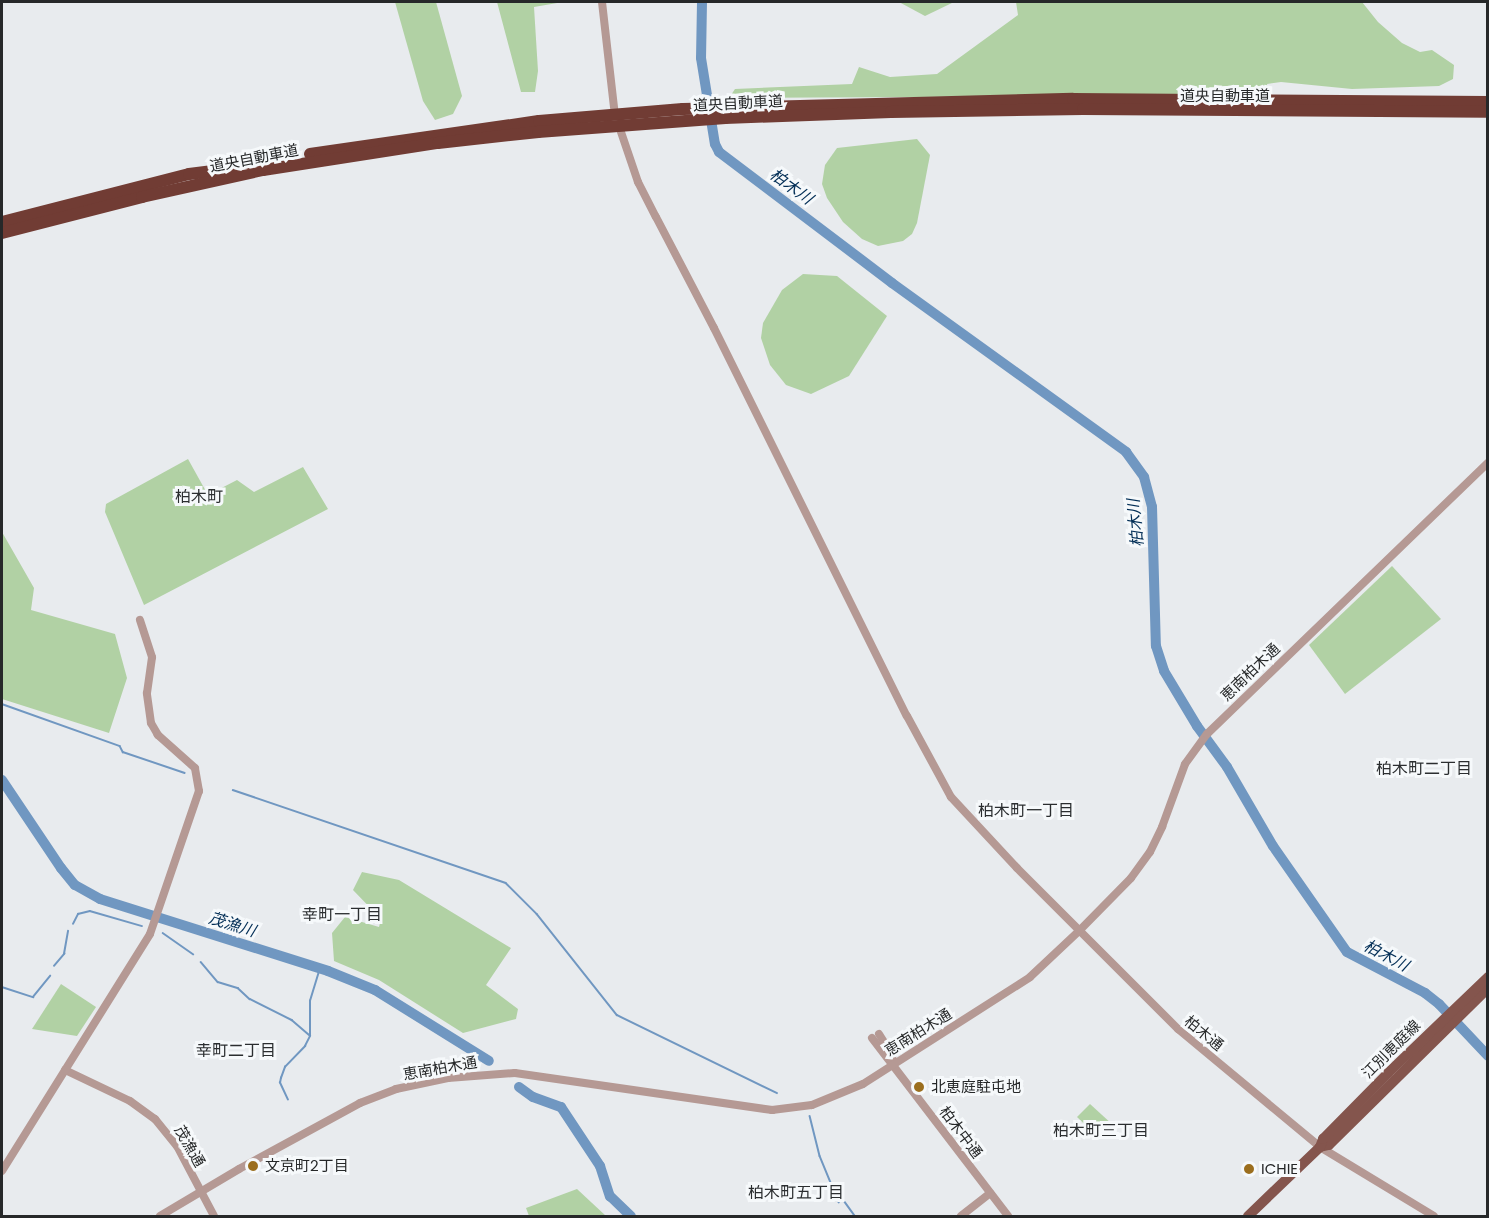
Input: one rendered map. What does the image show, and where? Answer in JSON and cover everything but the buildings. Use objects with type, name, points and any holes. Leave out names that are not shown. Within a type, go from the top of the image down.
[{"type":"highway","name":"道央自動車道","points":[[2,222],[189,174],[340,149],[539,121],[1073,99],[1488,102]]},
{"type":"highway","name":"道央自動車道","points":[[724,113],[1083,109],[1488,112]]},
{"type":"highway","name":"道央自動車道","points":[[2,233],[142,197],[274,168],[438,143],[683,115]]},
{"type":"main road","name":"江別恵庭線","points":[[1248,1216],[1320,1147],[1328,1134],[1440,1028],[1488,976]]},
{"type":"main road","name":"江別恵庭線","points":[[1457,1011],[1488,988]]},
{"type":"street","points":[[602,2],[614,108]]},
{"type":"street","name":"柏木通","points":[[621,132],[647,200],[714,328],[859,623],[940,779],[965,814],[1172,1024],[1320,1147],[1434,1216]]},
{"type":"street","name":"恵南柏木通","points":[[160,1216],[200,1191],[360,1103],[396,1089],[448,1078],[515,1073],[772,1110],[827,1101],[863,1084],[1030,977],[1079,931],[1131,878],[1150,852],[1162,827],[1179,778],[1197,746],[1221,719],[1488,463]]},
{"type":"street","points":[[2,1171],[150,934],[199,791],[200,783],[195,768],[158,735],[151,723],[147,693],[152,657],[140,620]]},
{"type":"street","name":"柏木中通","points":[[876,1036],[892,1055],[893,1064],[1008,1216]]},
{"type":"street","name":"茂漁通","points":[[65,1070],[149,1113],[170,1135],[214,1216]]},
{"type":"street","points":[[961,1216],[990,1193]]},
{"type":"green space","points":[[395,2],[436,2],[462,96],[453,114],[435,120],[423,101]]},
{"type":"green space","points":[[497,2],[563,2],[534,7],[538,71],[535,92],[521,92]]},
{"type":"green space","points":[[899,2],[954,2],[925,16]]},
{"type":"green space","points":[[1016,2],[1362,2],[1378,22],[1402,43],[1420,52],[1432,50],[1454,65],[1453,79],[1439,86],[1352,89],[1281,82],[1267,84],[1269,95],[729,98],[735,89],[852,84],[859,67],[890,77],[937,74],[1018,15]]},
{"type":"green space","points":[[917,139],[930,155],[917,223],[912,234],[903,241],[878,246],[862,239],[843,222],[827,198],[822,184],[825,165],[837,148]]},
{"type":"green space","points":[[803,274],[837,276],[887,316],[849,376],[811,394],[786,385],[770,365],[761,338],[763,323],[782,290]]},
{"type":"green space","points":[[188,459],[208,495],[237,480],[254,492],[303,467],[328,509],[144,605],[105,512],[106,504]]},
{"type":"green space","points":[[2,532],[34,588],[31,610],[115,634],[127,678],[109,733],[2,699]]},
{"type":"green space","points":[[1392,566],[1441,619],[1345,694],[1309,645]]},
{"type":"green space","points":[[362,872],[399,880],[511,948],[486,985],[518,1009],[516,1019],[463,1033],[379,980],[334,961],[332,933],[345,917],[379,927],[381,919],[353,890]]},
{"type":"green space","points":[[61,984],[96,1007],[77,1036],[32,1029]]},
{"type":"green space","points":[[1090,1104],[1113,1125],[1100,1139],[1077,1117]]},
{"type":"green space","points":[[577,1189],[606,1216],[529,1216],[526,1208]]},
{"type":"waterway","name":"柏木川","points":[[702,2],[701,58],[715,144],[719,152],[892,283],[1126,452],[1144,477],[1152,507],[1156,646],[1164,671],[1197,726],[1227,767],[1273,846],[1347,952],[1425,993],[1439,1004],[1488,1056]]},
{"type":"waterway","points":[[2,395],[2,414]]},
{"type":"waterway","points":[[2,704],[120,746],[123,752],[185,773]]},
{"type":"waterway","name":"茂漁川","points":[[2,780],[75,885],[100,899],[328,971],[375,990],[489,1061]]},
{"type":"waterway","points":[[233,790],[506,883],[537,914],[617,1015],[777,1093]]},
{"type":"waterway","points":[[73,924],[78,914],[90,911],[142,926]]},
{"type":"waterway","points":[[54,966],[64,954],[68,931]]},
{"type":"waterway","points":[[163,933],[193,954]]},
{"type":"waterway","points":[[201,962],[218,982],[238,988],[250,999],[292,1020],[309,1035]]},
{"type":"waterway","points":[[288,1100],[280,1083],[281,1078],[285,1067],[305,1046],[310,1036],[310,1001],[320,968]]},
{"type":"waterway","points":[[2,987],[33,997],[50,976]]},
{"type":"waterway","name":"茂漁川","points":[[519,1087],[533,1097],[561,1107],[600,1166],[610,1196],[631,1216]]},
{"type":"waterway","points":[[810,1116],[820,1156],[839,1202]]},
{"type":"waterway","points":[[845,1202],[855,1216]]},
{"type":"place","name":"北恵庭駐屯地","points":[[919,1087]]},
{"type":"place","name":"文京町2丁目","points":[[253,1166]]},
{"type":"place","name":"ICHIE","points":[[1249,1169]]},
{"type":"district","name":"柏木町","points":[[199,497]]},
{"type":"district","name":"柏木町二丁目","points":[[1424,769]]},
{"type":"district","name":"柏木町一丁目","points":[[1026,811]]},
{"type":"district","name":"幸町一丁目","points":[[342,915]]},
{"type":"district","name":"幸町二丁目","points":[[236,1051]]},
{"type":"district","name":"柏木町三丁目","points":[[1101,1131]]},
{"type":"district","name":"柏木町五丁目","points":[[796,1193]]}]
